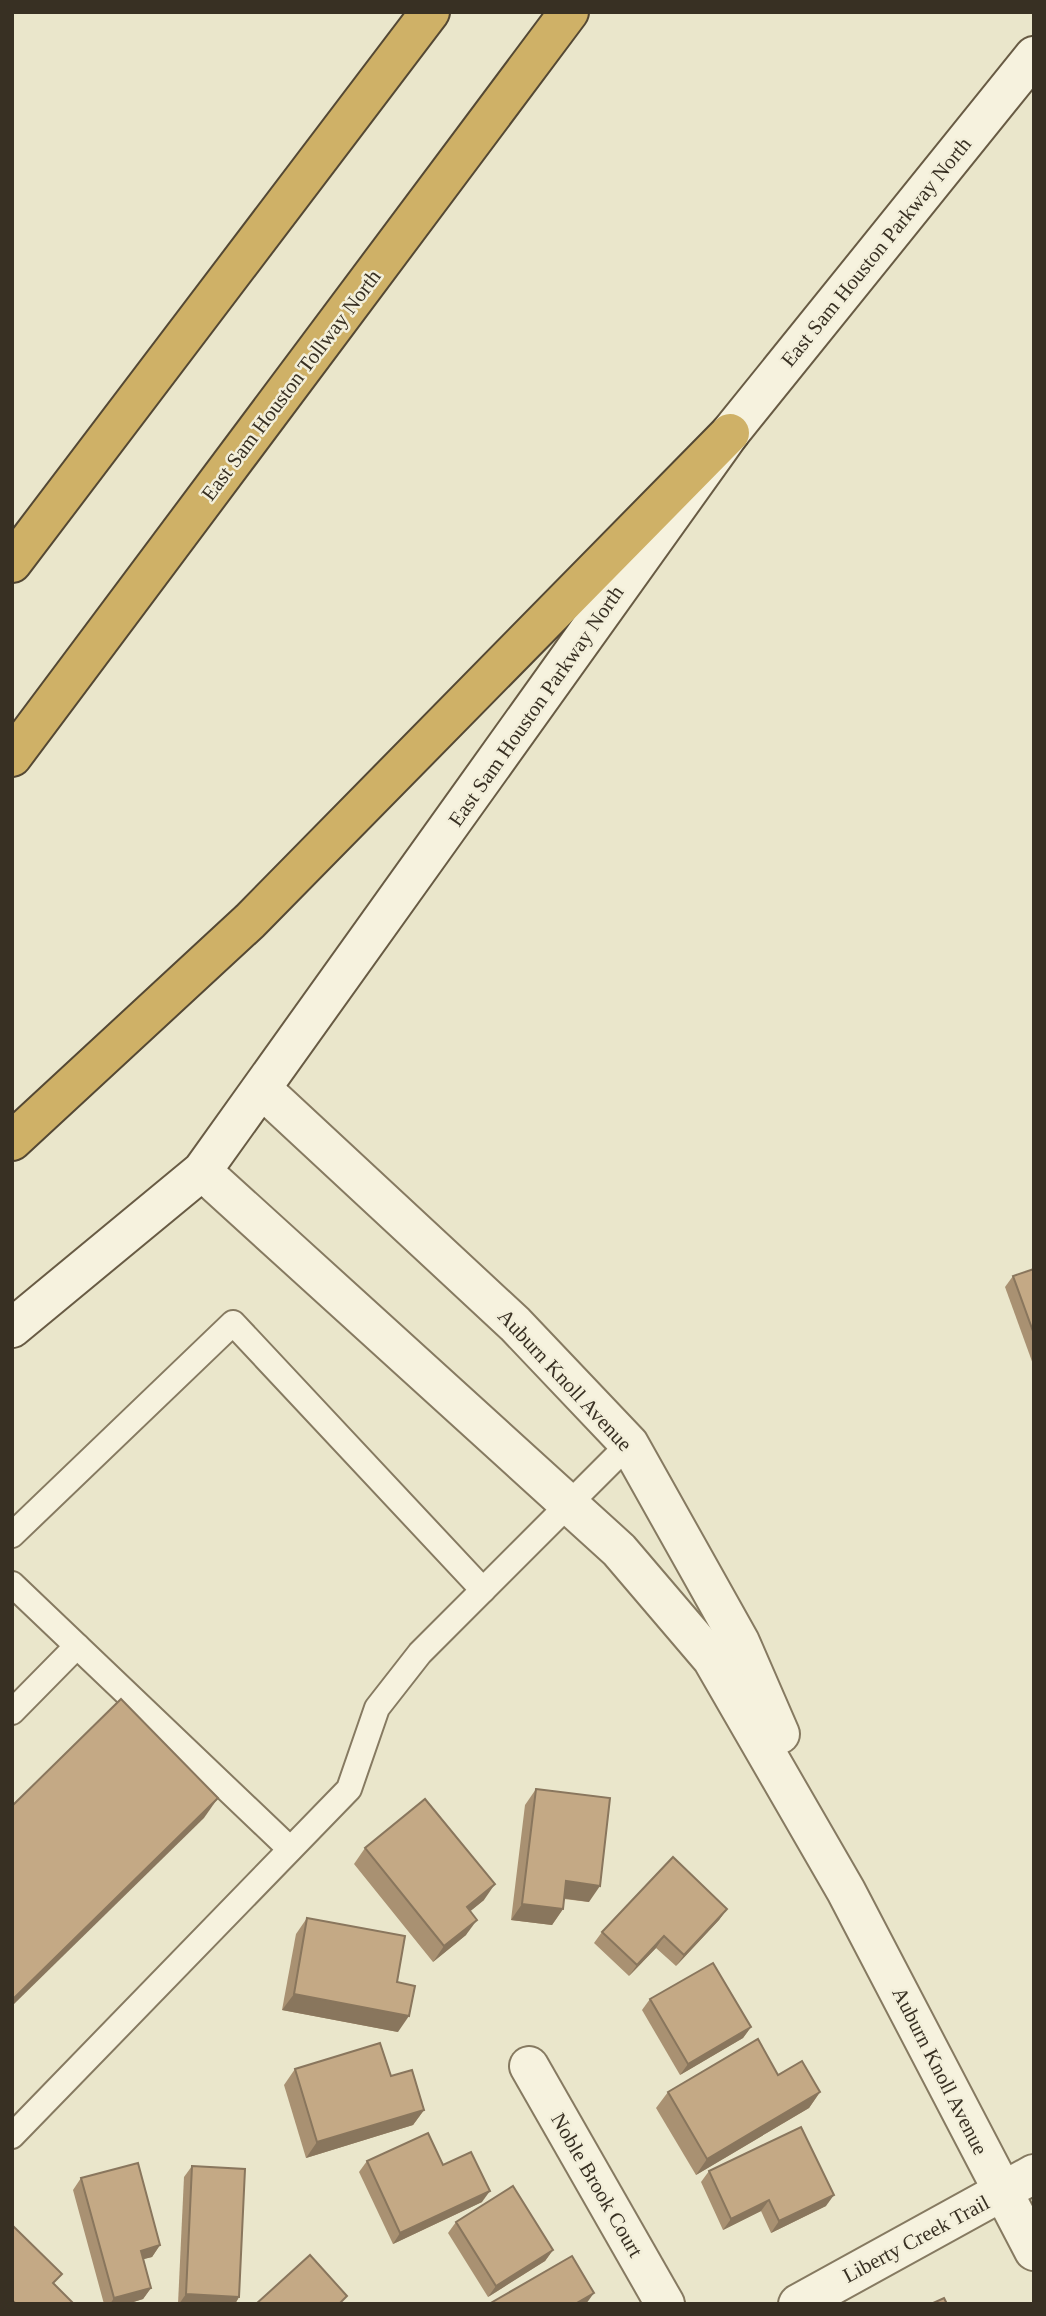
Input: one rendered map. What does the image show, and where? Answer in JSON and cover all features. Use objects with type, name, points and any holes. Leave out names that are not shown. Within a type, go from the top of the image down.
[{"type":"highway","points":[[12,563],[430,12]]},
{"type":"highway","name":"East Sam Houston Tollway North","points":[[12,757],[569,12]]},
{"type":"highway","points":[[12,1142],[250,921],[730,433]]},
{"type":"street","name":"East Sam Houston Parkway North","points":[[12,1328],[202,1171],[730,433],[1034,56]]},
{"type":"street","name":"Auburn Knoll Avenue","points":[[262,1090],[515,1324],[629,1444],[740,1642],[846,1891]]},
{"type":"street","name":"Auburn Knoll Avenue","points":[[202,1171],[618,1549],[712,1660],[1018,2183],[1034,2250]]},
{"type":"street","name":"Noble Brook Court","points":[[529,2066],[664,2304]]},
{"type":"street","name":"Liberty Creek Trail","points":[[798,2304],[1018,2183]]},
{"type":"lane","points":[[12,1535],[233,1323],[483,1590]]},
{"type":"lane","points":[[12,2136],[349,1789],[377,1708],[420,1653],[629,1444]]},
{"type":"lane","points":[[12,1584],[290,1849]]},
{"type":"lane","points":[[12,1712],[77,1646]]},
{"type":"building","points":[[1034,1269],[1034,1334],[1013,1276]]},
{"type":"building","points":[[121,1699],[218,1798],[12,2000],[12,1806]]},
{"type":"building","points":[[536,1789],[610,1798],[600,1886],[566,1881],[563,1909],[522,1904]]},
{"type":"building","points":[[425,1799],[495,1884],[467,1907],[477,1920],[444,1946],[365,1848]]},
{"type":"building","points":[[673,1857],[727,1909],[684,1955],[664,1936],[637,1965],[602,1932]]},
{"type":"building","points":[[307,1918],[405,1936],[397,1982],[415,1986],[409,2016],[294,1994]]},
{"type":"building","points":[[713,1963],[751,2027],[688,2064],[650,1999]]},
{"type":"building","points":[[758,2039],[778,2075],[802,2061],[820,2092],[707,2159],[668,2092]]},
{"type":"building","points":[[380,2043],[391,2076],[412,2070],[424,2110],[317,2142],[295,2069]]},
{"type":"building","points":[[801,2127],[834,2195],[779,2221],[769,2200],[731,2219],[709,2171]]},
{"type":"building","points":[[428,2133],[443,2165],[471,2152],[490,2191],[400,2233],[367,2161]]},
{"type":"building","points":[[138,2163],[160,2245],[141,2251],[151,2288],[114,2298],[81,2178]]},
{"type":"building","points":[[192,2166],[245,2169],[239,2297],[186,2294]]},
{"type":"building","points":[[513,2186],[553,2250],[496,2286],[456,2222]]},
{"type":"building","points":[[12,2225],[62,2274],[53,2283],[74,2304],[16,2304],[12,2300]]},
{"type":"building","points":[[310,2255],[347,2296],[339,2304],[256,2304]]},
{"type":"building","points":[[572,2256],[594,2293],[575,2304],[489,2304]]},
{"type":"building","points":[[944,2298],[947,2304],[931,2304]]}]
